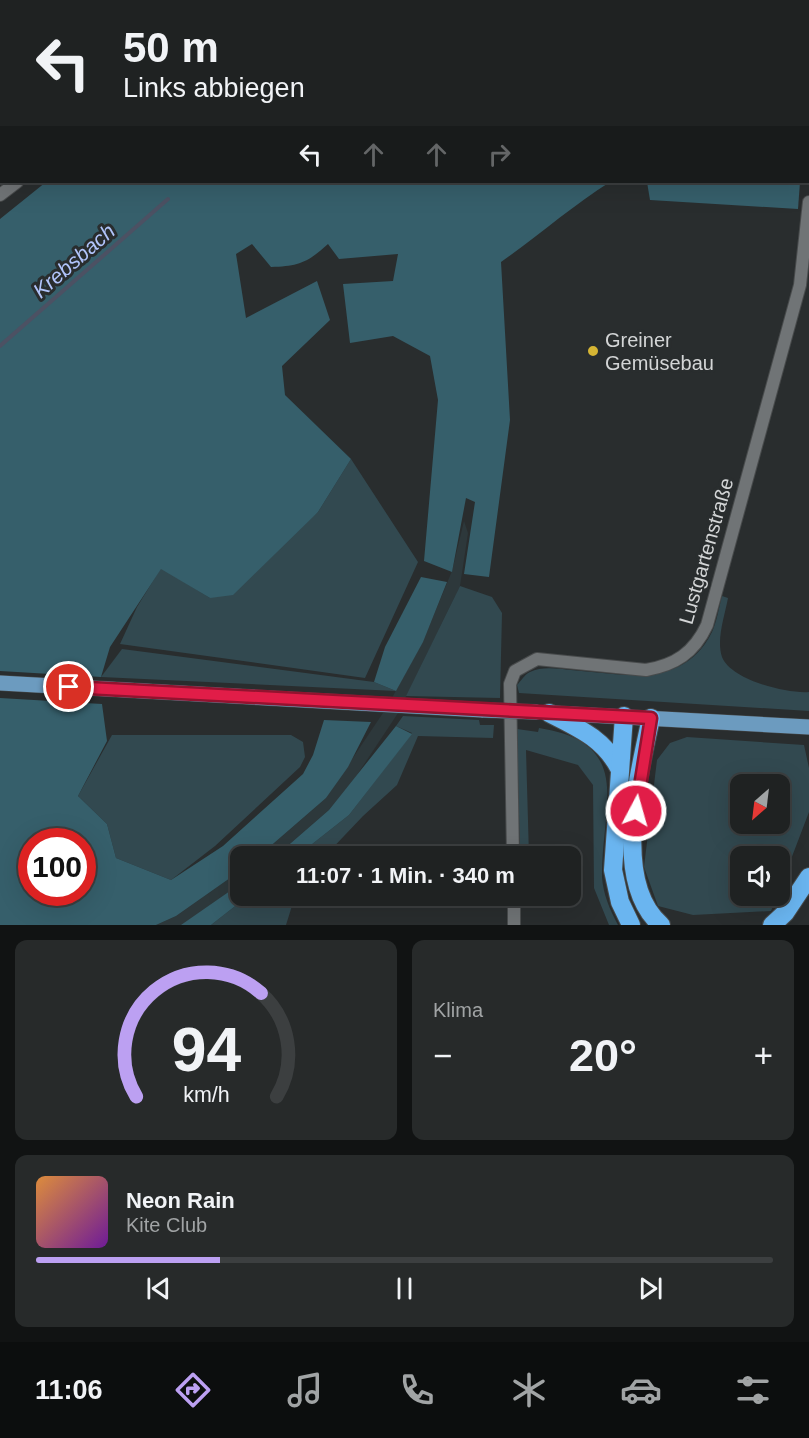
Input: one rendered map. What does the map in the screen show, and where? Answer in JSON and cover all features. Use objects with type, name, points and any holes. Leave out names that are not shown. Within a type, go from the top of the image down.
[{"type":"highway","points":[[543,713],[593,736],[604,745],[619,768]]},
{"type":"highway","points":[[624,716],[613,870],[620,902],[631,925]]},
{"type":"highway","points":[[651,718],[637,793],[633,860],[639,893],[646,907],[661,925]]},
{"type":"highway","points":[[772,925],[784,913],[809,877]]},
{"type":"main road","points":[[0,683],[809,727]]},
{"type":"street","points":[[0,195],[16,183]]},
{"type":"street","name":"Lustgartenstraße","points":[[513,846],[510,684],[514,671],[537,659],[646,670],[663,667],[679,660],[692,650],[707,625],[800,285],[809,202]]},
{"type":"street","points":[[514,906],[514,925]]},
{"type":"shaded area","points":[[45,183],[609,183],[501,262],[510,420],[489,577],[464,574],[475,502],[466,498],[452,572],[424,561],[438,400],[430,356],[393,336],[350,343],[343,284],[393,281],[398,254],[339,259],[328,244],[302,262],[289,266],[271,267],[252,244],[236,254],[246,318],[317,281],[330,320],[282,366],[285,395],[351,459],[318,512],[233,595],[210,598],[161,569],[110,647],[101,677],[0,671],[0,219]]},
{"type":"shaded area","points":[[647,183],[800,183],[798,209],[650,200]]},
{"type":"shaded area","points":[[351,459],[418,562],[365,678],[120,644],[137,607],[161,568],[210,598],[318,512]]},
{"type":"shaded area","points":[[464,521],[468,533],[460,586],[398,713],[355,778],[329,810],[288,846],[271,846],[326,798],[387,707],[423,641],[452,571]]},
{"type":"shaded area","points":[[421,577],[447,582],[423,642],[396,691],[374,682],[385,647]]},
{"type":"shaded area","points":[[460,586],[492,597],[502,613],[500,698],[406,696]]},
{"type":"shaded area","points":[[722,596],[728,598],[720,650],[727,665],[748,679],[761,684],[787,691],[809,692],[809,711],[519,693],[517,685],[526,674],[540,669],[631,675],[668,671],[685,663],[700,650],[712,632]]},
{"type":"shaded area","points":[[122,649],[374,682],[396,691],[101,677]]},
{"type":"shaded area","points":[[0,698],[102,704],[107,741],[78,796],[107,824],[116,858],[171,880],[223,846],[303,774],[313,755],[324,720],[371,722],[348,767],[326,798],[271,846],[230,846],[230,878],[176,916],[156,925],[0,925]]},
{"type":"shaded area","points":[[403,716],[479,720],[480,725],[494,725],[493,738],[418,736],[397,785],[334,846],[310,846],[349,815],[412,733],[396,726]]},
{"type":"shaded area","points":[[396,726],[412,734],[349,815],[310,846],[288,846],[329,810]]},
{"type":"shaded area","points":[[539,728],[570,736],[590,748],[601,763],[606,782],[607,803],[602,877],[607,902],[618,925],[609,925],[594,888],[593,785],[578,765],[526,750],[529,846],[520,846],[517,729],[538,732]]},
{"type":"shaded area","points":[[112,735],[291,735],[303,742],[305,757],[300,767],[215,846],[171,880],[116,858],[107,824],[78,796]]},
{"type":"shaded area","points":[[687,737],[804,745],[809,768],[809,812],[790,862],[790,846],[730,846],[730,906],[773,906],[771,911],[693,915],[658,906],[644,867],[657,760],[670,743]]},
{"type":"shaded area","points":[[230,878],[230,891],[182,925],[156,925],[176,916]]},
{"type":"shaded area","points":[[230,891],[230,906],[235,906],[211,925],[181,925]]},
{"type":"shaded area","points":[[235,906],[292,906],[286,925],[211,925]]},
{"type":"waterway","name":"Krebsbach","points":[[0,346],[168,199]]},
{"type":"place","name":"Greiner Gemüsebau","points":[[593,351]]},
{"type":"route","points":[[69,687],[651,718],[642,760],[636,811]]}]
